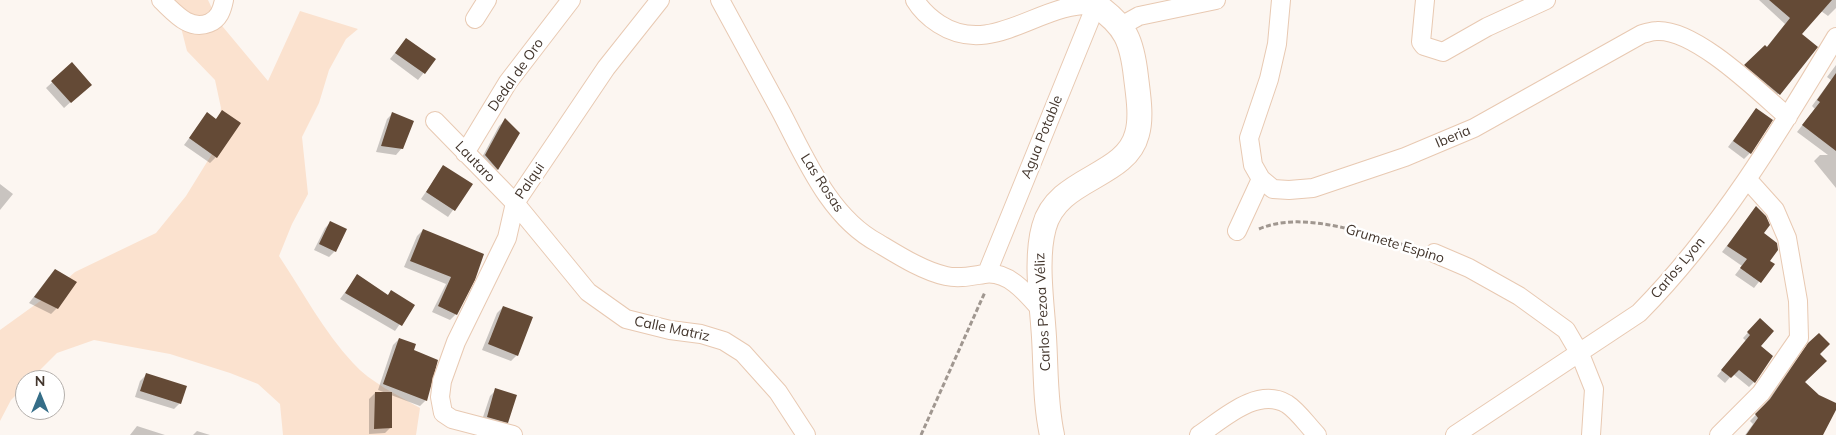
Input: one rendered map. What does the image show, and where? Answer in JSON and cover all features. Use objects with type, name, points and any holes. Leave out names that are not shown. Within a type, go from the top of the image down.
[{"type":"main road","name":"Carlos Pezoa Véliz","points":[[1052,435],[1042,311],[1040,247],[1044,225],[1054,206],[1067,192],[1125,156],[1133,145],[1138,132],[1138,101],[1134,54],[1121,26],[1096,2]]},
{"type":"street","points":[[161,0],[182,19],[193,25],[202,26],[214,21],[222,11],[224,0]]},
{"type":"street","points":[[475,19],[487,0]]},
{"type":"street","name":"Dedal de Oro","points":[[465,153],[508,82],[571,0]]},
{"type":"street","name":"Palqui","points":[[513,435],[452,419],[443,413],[440,397],[442,381],[456,342],[507,238],[515,203],[606,68],[660,0]]},
{"type":"street","name":"Las Rosas","points":[[720,0],[809,164],[834,204],[849,222],[876,242],[946,276],[962,278],[987,273],[1003,276],[1015,284],[1042,311]]},
{"type":"street","points":[[915,0],[931,19],[946,28],[978,36],[1012,29],[1060,7],[1096,2]]},
{"type":"street","points":[[1121,26],[1139,16],[1216,0]]},
{"type":"street","points":[[1237,231],[1261,180],[1253,165],[1249,138],[1269,79],[1277,44],[1281,0]]},
{"type":"street","points":[[1425,0],[1421,24],[1422,42],[1424,46],[1443,52],[1487,27],[1546,0]]},
{"type":"street","name":"Agua Potable","points":[[987,273],[1096,2]]},
{"type":"street","name":"Iberia","points":[[1261,180],[1273,189],[1313,188],[1405,157],[1474,128],[1642,34],[1658,30],[1675,33],[1708,49],[1788,116]]},
{"type":"street","name":"Carlos Lyon","points":[[1455,435],[1580,354],[1639,313],[1664,287],[1748,180],[1836,37]]},
{"type":"street","name":"Lautaro","points":[[435,121],[515,203]]},
{"type":"street","points":[[1719,435],[1761,393],[1799,338],[1798,301],[1787,238],[1775,210],[1748,180]]},
{"type":"street","name":"Calle Matriz","points":[[515,203],[588,292],[607,307],[626,319],[645,325],[701,334],[724,340],[743,353],[778,392],[806,435]]},
{"type":"street","name":"Grumete Espino","points":[[1434,253],[1469,268],[1519,296],[1566,330],[1580,354],[1594,390],[1591,435]]},
{"type":"street","points":[[1199,435],[1245,404],[1261,400],[1287,404],[1316,435]]},
{"type":"path","name":"Grumete Espino","points":[[1237,231],[1250,232],[1275,222],[1328,224],[1434,253]]},
{"type":"path","points":[[921,435],[987,286],[987,273]]},
{"type":"shaded area","points":[[174,0],[208,0],[218,21],[268,81],[300,11],[358,29],[346,39],[329,70],[319,103],[302,137],[308,194],[292,224],[279,256],[323,325],[353,363],[376,383],[420,408],[416,435],[283,435],[280,404],[258,384],[170,354],[94,340],[57,353],[40,370],[15,370],[15,396],[0,421],[0,330],[50,294],[75,272],[156,233],[186,196],[215,149],[221,108],[215,80],[187,51]]},
{"type":"building","points":[[1769,0],[1832,0],[1802,34],[1818,47],[1780,95],[1744,65],[1765,45],[1767,47],[1790,18]]},
{"type":"building","points":[[406,38],[436,59],[425,74],[395,53]]},
{"type":"building","points":[[72,62],[92,85],[71,103],[51,81]]},
{"type":"building","points":[[1836,73],[1836,151],[1802,125],[1820,102],[1817,100]]},
{"type":"building","points":[[1756,108],[1773,120],[1751,154],[1733,141]]},
{"type":"building","points":[[222,110],[241,123],[217,158],[189,138],[207,112],[216,119]]},
{"type":"building","points":[[392,112],[414,121],[403,149],[381,146]]},
{"type":"building","points":[[505,118],[520,133],[498,170],[485,155]]},
{"type":"building","points":[[443,165],[473,184],[455,211],[426,192]]},
{"type":"building","points":[[1756,206],[1766,216],[1770,225],[1764,233],[1777,243],[1778,250],[1770,261],[1775,264],[1761,283],[1740,268],[1747,259],[1727,246]]},
{"type":"building","points":[[330,221],[347,229],[336,252],[319,244]]},
{"type":"building","points":[[423,229],[484,254],[475,280],[457,315],[438,306],[451,277],[410,261]]},
{"type":"building","points":[[55,269],[77,282],[58,309],[34,297]]},
{"type":"building","points":[[357,274],[388,295],[391,290],[415,305],[402,326],[345,293]]},
{"type":"building","points":[[503,306],[533,317],[518,356],[488,344]]},
{"type":"building","points":[[1760,318],[1774,331],[1761,346],[1773,356],[1755,383],[1739,370],[1731,378],[1721,370],[1750,335],[1747,332]]},
{"type":"building","points":[[1819,333],[1830,344],[1820,354],[1827,361],[1805,382],[1819,395],[1836,403],[1836,410],[1823,435],[1746,435],[1758,418],[1755,414],[1770,399],[1808,343]]},
{"type":"building","points":[[399,338],[416,344],[414,350],[438,360],[427,401],[383,384]]},
{"type":"building","points":[[146,373],[187,386],[181,404],[140,391]]},
{"type":"building","points":[[495,388],[517,395],[508,423],[487,417]]},
{"type":"building","points":[[375,392],[392,392],[392,428],[374,429]]}]
